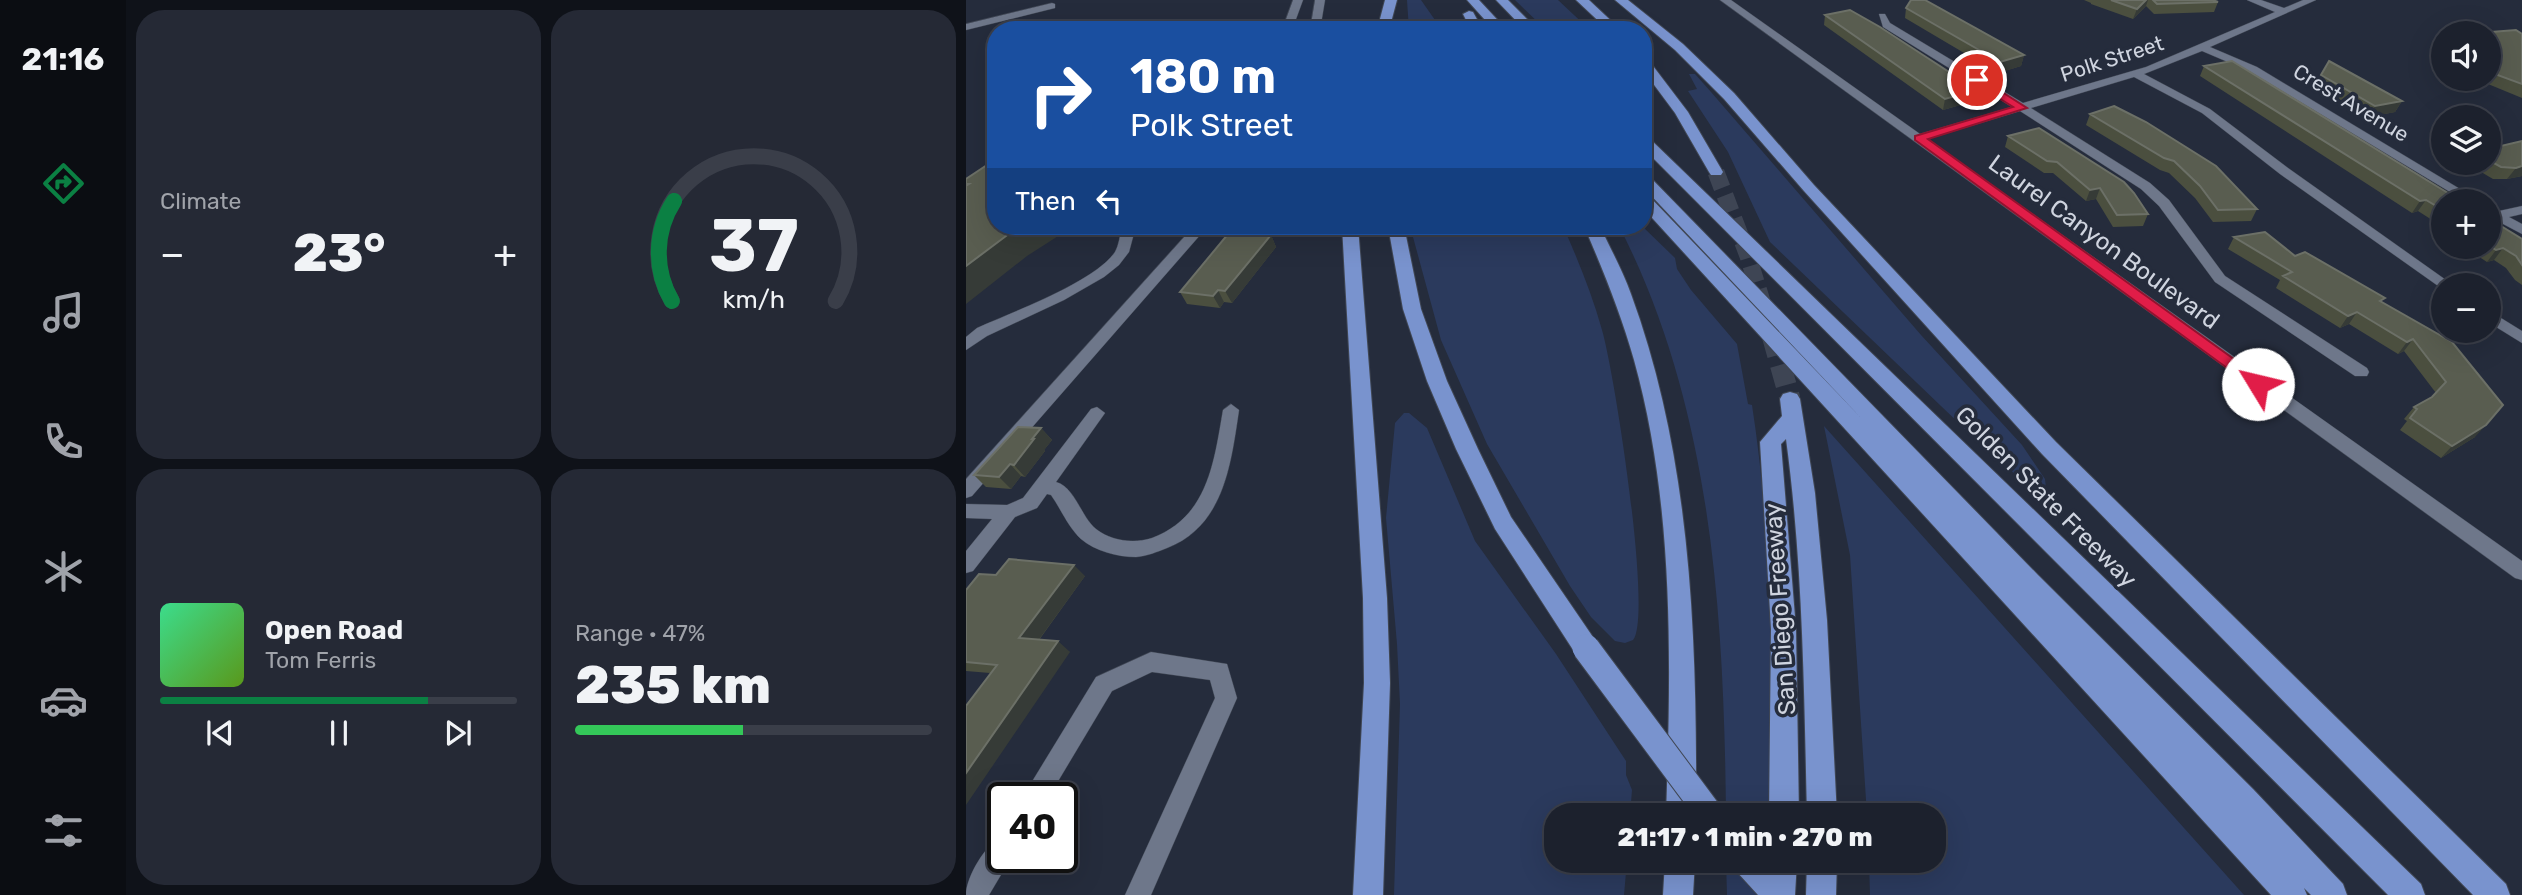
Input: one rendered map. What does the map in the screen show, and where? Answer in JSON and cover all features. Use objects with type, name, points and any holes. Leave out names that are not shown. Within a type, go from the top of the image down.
[{"type":"highway","points":[[1385,21],[1391,0]]},
{"type":"highway","points":[[1391,0],[1393,21]]},
{"type":"highway","points":[[1484,0],[1504,21]]},
{"type":"highway","points":[[1502,0],[1523,21]]},
{"type":"highway","points":[[1583,0],[1605,21]]},
{"type":"highway","points":[[1621,0],[1647,21]]},
{"type":"highway","points":[[1468,7],[1488,21]]},
{"type":"highway","points":[[1652,25],[1679,47],[1729,96],[1809,188],[2049,448],[2495,895]]},
{"type":"highway","points":[[1652,73],[1682,112],[1716,172]]},
{"type":"highway","name":"Golden State Freeway","points":[[1652,149],[2410,895]]},
{"type":"highway","points":[[1652,172],[1672,192],[1707,202]]},
{"type":"highway","points":[[1652,187],[2030,582],[2243,799],[2332,895]]},
{"type":"highway","points":[[1652,208],[2292,895]]},
{"type":"highway","points":[[1351,235],[1375,610],[1374,787],[1367,895]]},
{"type":"highway","points":[[1398,235],[1412,309],[1437,381],[1503,523],[1586,648],[1701,803]]},
{"type":"highway","points":[[1596,235],[1620,289],[1637,343],[1665,464],[1684,707],[1681,803]]},
{"type":"highway","name":"San Diego Freeway","points":[[1785,803],[1787,746],[1782,553],[1770,442],[1792,408],[1804,493],[1815,620],[1822,803]]},
{"type":"highway","points":[[1678,895],[1679,873]]},
{"type":"highway","points":[[1759,873],[1780,895]]},
{"type":"highway","points":[[1780,895],[1781,873]]},
{"type":"highway","points":[[1821,895],[1822,873]]},
{"type":"street","points":[[1290,21],[1298,0]]},
{"type":"street","points":[[1316,21],[1320,0]]},
{"type":"street","name":"Laurel Canyon Boulevard","points":[[1725,0],[2522,572]]},
{"type":"street","points":[[2252,0],[2285,12]]},
{"type":"street","name":"Polk Street","points":[[1919,138],[2136,74],[2204,48],[2311,0]]},
{"type":"street","points":[[991,21],[1052,6]]},
{"type":"street","points":[[1882,16],[1886,25],[2126,171],[2151,189],[2165,203],[2220,279],[2235,292],[2361,372]]},
{"type":"street","points":[[966,27],[987,22]]},
{"type":"street","name":"Crest Avenue","points":[[2204,48],[2253,69],[2454,189]]},
{"type":"street","points":[[2136,74],[2206,111],[2284,172],[2431,275]]},
{"type":"street","points":[[2501,212],[2522,210]]},
{"type":"street","points":[[2501,218],[2522,230]]},
{"type":"street","points":[[966,345],[982,332],[1094,277],[1113,264],[1122,253],[1127,235]]},
{"type":"street","points":[[966,491],[1194,235]]},
{"type":"street","points":[[2501,324],[2522,338]]},
{"type":"street","points":[[1042,486],[1057,489],[1091,536],[1117,548],[1143,549],[1168,542],[1186,531],[1210,502],[1220,477],[1231,410]]},
{"type":"street","points":[[966,511],[1008,512],[1030,503],[1097,413]]},
{"type":"street","points":[[966,565],[1008,512]]},
{"type":"street","points":[[1044,782],[1104,684],[1151,662],[1219,671],[1226,698],[1138,895]]},
{"type":"street","points":[[974,895],[988,873]]},
{"type":"shaded area","points":[[1407,0],[1421,0],[1436,21],[1408,21]]},
{"type":"shaded area","points":[[1515,0],[1558,0],[1580,21],[1537,21]]},
{"type":"shaded area","points":[[1689,74],[1695,74],[1921,335],[2022,445],[2045,479],[2043,498],[1990,453],[1770,242],[1728,152],[1688,91],[1697,89]]},
{"type":"shaded area","points":[[1412,235],[1567,235],[1598,317],[1615,392],[1635,542],[1638,621],[1633,640],[1625,643],[1615,641],[1591,617],[1570,586],[1487,444],[1441,340]]},
{"type":"shaded area","points":[[1623,235],[1651,235],[1675,258],[1677,269],[1691,290],[1737,344],[1748,404],[1752,405],[1768,558],[1771,661],[1768,803],[1726,803],[1722,664],[1716,588],[1707,513],[1675,366],[1650,295]]},
{"type":"shaded area","points":[[1404,413],[1409,413],[1427,428],[1475,541],[1556,654],[1626,761],[1626,775],[1632,790],[1631,803],[1544,803],[1544,873],[1626,873],[1624,895],[1394,895],[1400,704],[1386,518],[1395,423]]},
{"type":"shaded area","points":[[1824,426],[2244,895],[1870,895],[1869,873],[1946,873],[1946,803],[1866,803],[1850,555]]},
{"type":"shaded area","points":[[1726,873],[1766,873],[1765,895],[1727,895]]},
{"type":"building","points":[[1911,0],[1925,0],[2024,55],[2000,62],[1906,8]]},
{"type":"building","points":[[2111,0],[2146,0],[2137,9]]},
{"type":"building","points":[[2153,0],[2213,0],[2218,2],[2157,4]]},
{"type":"building","points":[[1850,10],[1969,85],[1973,91],[1945,99],[1825,15]]},
{"type":"building","points":[[2516,30],[2522,34],[2522,84],[2501,76],[2501,31]]},
{"type":"building","points":[[2232,61],[2441,189],[2431,189],[2431,203],[2420,201],[2204,66]]},
{"type":"building","points":[[2329,61],[2402,101],[2375,106],[2321,75]]},
{"type":"building","points":[[2114,106],[2146,122],[2216,166],[2257,209],[2218,210],[2200,186],[2174,161],[2164,158],[2090,114]]},
{"type":"building","points":[[2039,128],[2124,182],[2148,214],[2117,215],[2100,188],[2090,190],[2057,162],[2047,161],[2008,136]]},
{"type":"building","points":[[2522,141],[2522,166],[2501,167],[2501,146]]},
{"type":"building","points":[[987,165],[987,235],[1007,235],[966,266],[966,186],[969,184],[966,184],[966,179]]},
{"type":"building","points":[[2501,226],[2522,239],[2522,265],[2516,256],[2503,248]]},
{"type":"building","points":[[2265,232],[2295,256],[2305,252],[2385,298],[2380,301],[2431,330],[2431,343],[2453,343],[2503,405],[2486,425],[2452,446],[2410,418],[2417,409],[2414,407],[2432,397],[2446,382],[2413,339],[2407,342],[2357,312],[2348,316],[2283,276],[2292,272],[2234,237]]},
{"type":"building","points":[[1227,235],[1271,235],[1225,291],[1218,290],[1213,296],[1180,292]]},
{"type":"building","points":[[1018,427],[1041,428],[1014,465],[1010,464],[999,477],[974,475]]},
{"type":"building","points":[[1009,559],[1074,565],[1019,638],[1058,641],[966,773],[966,706],[997,665],[966,662],[966,590],[979,574],[996,575]]},
{"type":"tunnel","points":[[1716,172],[1748,256],[1773,337]]},
{"type":"tunnel","points":[[1772,335],[1790,399]]},
{"type":"route","points":[[1977,80],[2022,108],[1919,138],[2258,384]]}]
